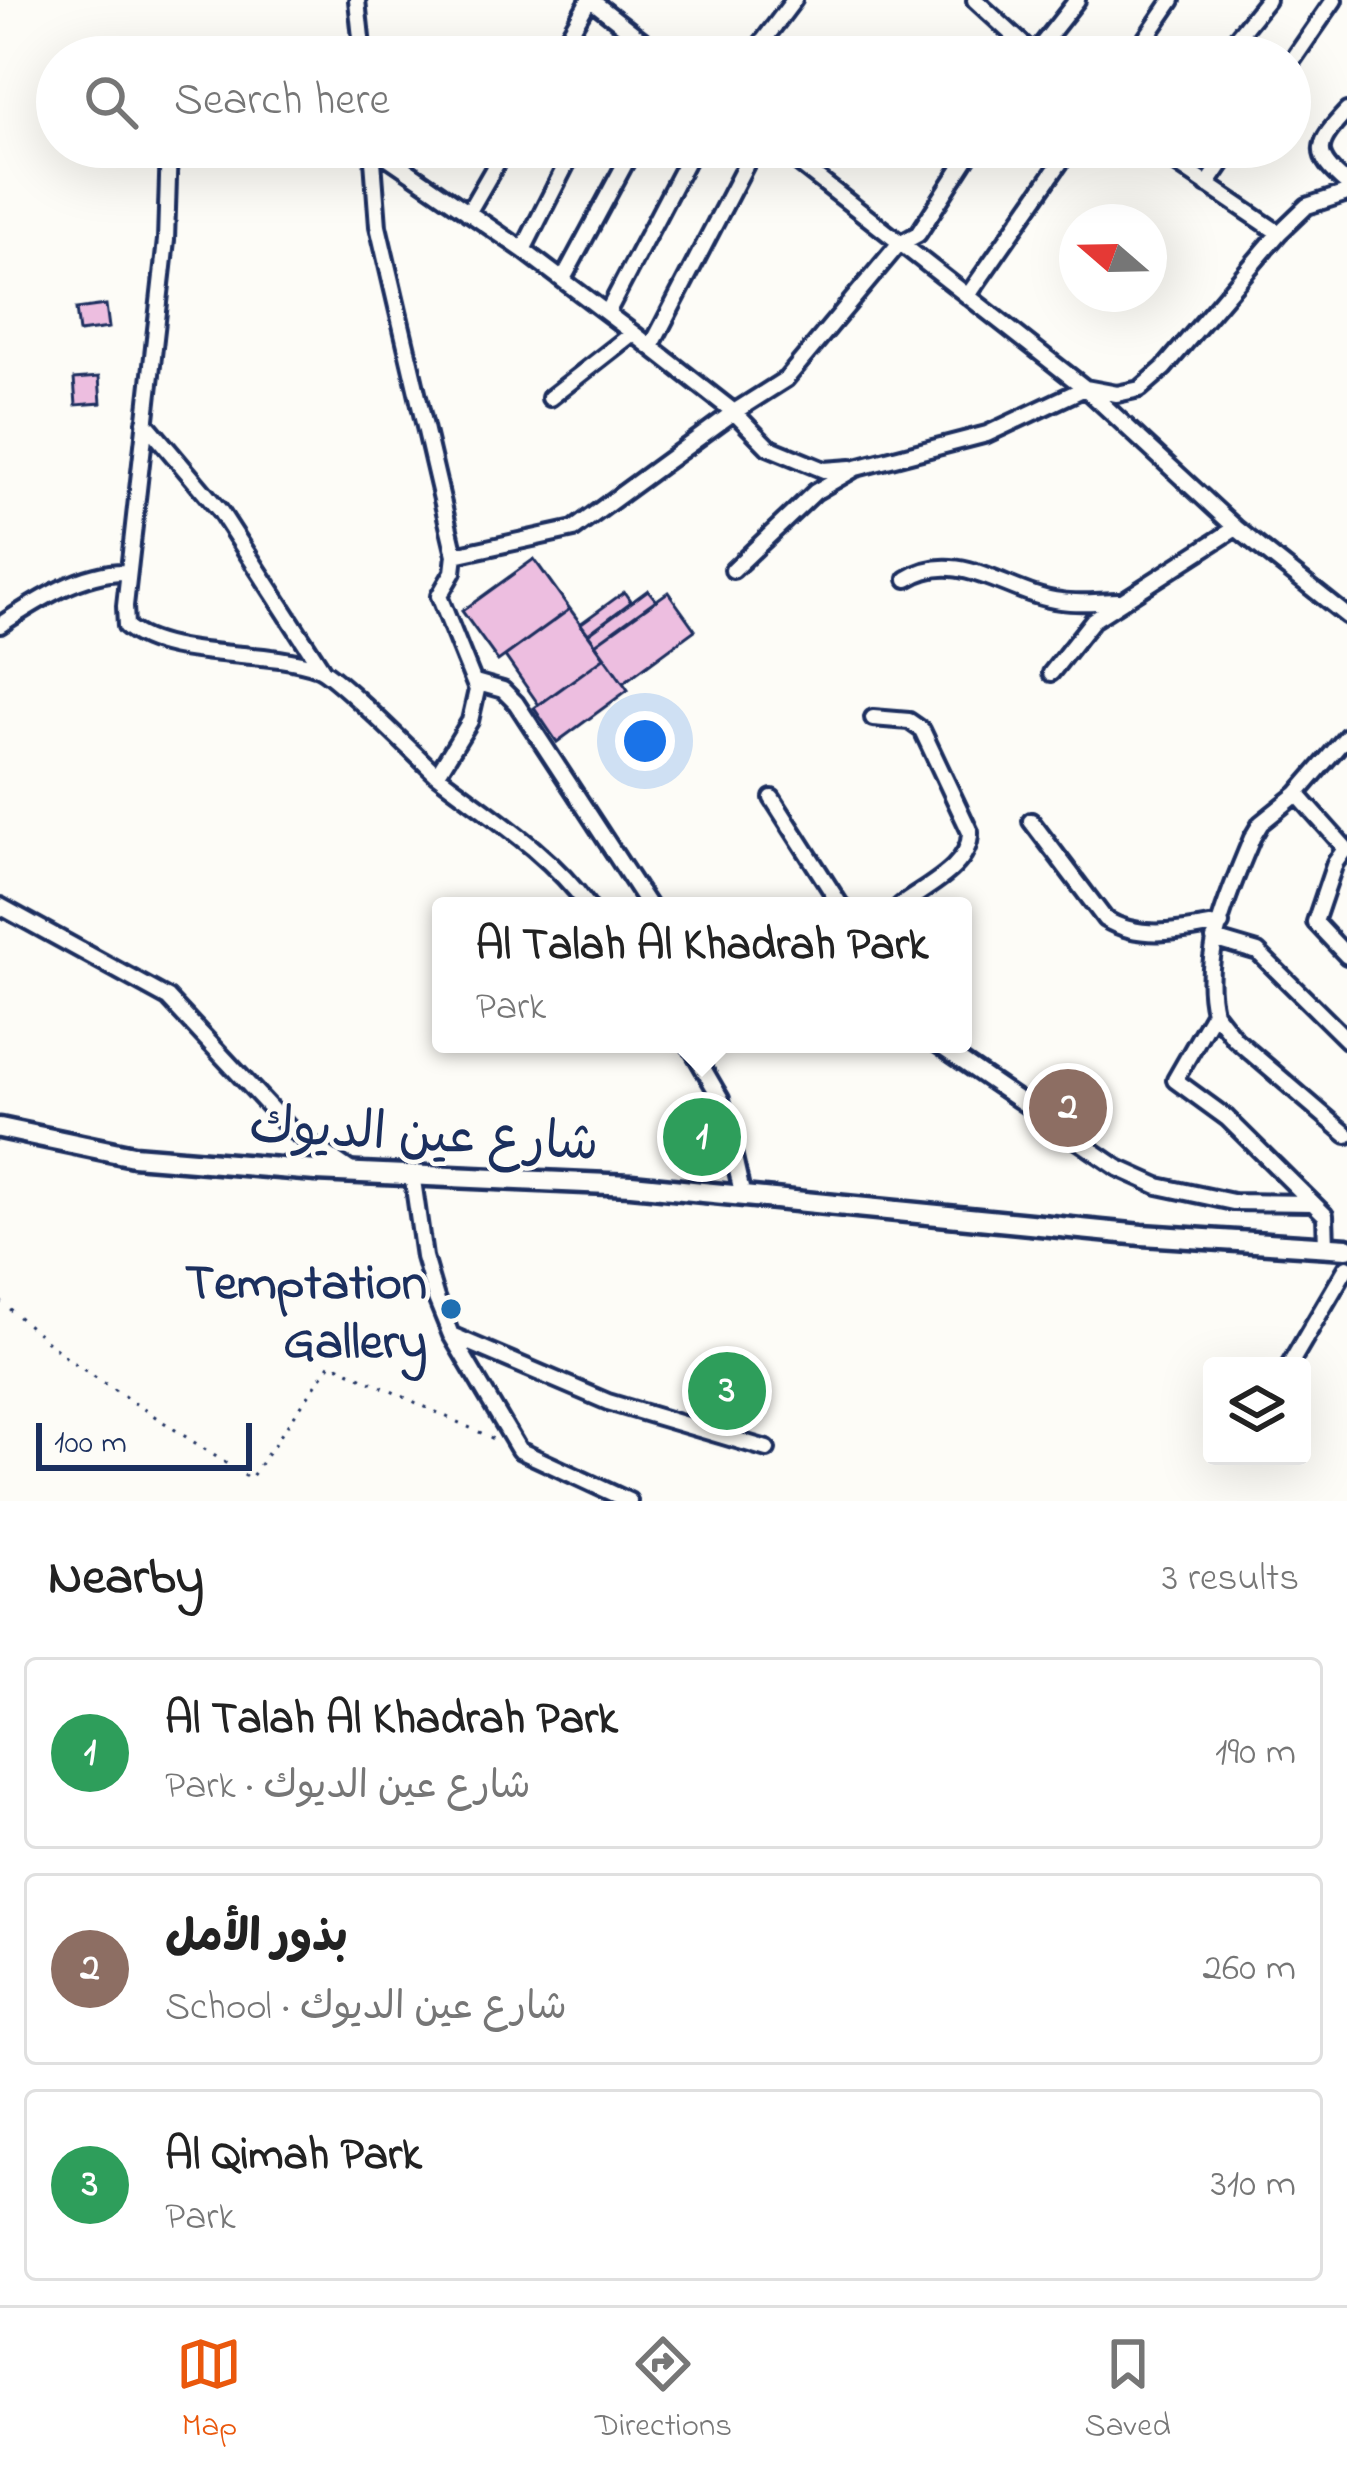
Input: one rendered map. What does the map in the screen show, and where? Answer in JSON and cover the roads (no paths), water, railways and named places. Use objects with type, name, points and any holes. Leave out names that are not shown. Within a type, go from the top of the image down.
[{"type":"main road","name":"شارع عين الديوك","points":[[0,1128],[133,1156],[631,1185],[1142,1235],[1347,1249]]},
{"type":"street","points":[[357,0],[361,36]]},
{"type":"street","points":[[569,36],[590,0],[637,36]]},
{"type":"street","points":[[767,36],[794,0]]},
{"type":"street","points":[[975,0],[1013,36]]},
{"type":"street","points":[[1052,36],[1077,0]]},
{"type":"street","points":[[1147,36],[1172,0]]},
{"type":"street","points":[[1238,36],[1267,0]]},
{"type":"street","points":[[1309,36],[1334,0]]},
{"type":"street","points":[[1347,111],[1324,135],[1321,148],[1324,165],[1347,184]]},
{"type":"street","points":[[168,168],[166,240],[126,626],[157,643],[250,654],[322,669]]},
{"type":"street","points":[[374,168],[378,226],[455,555],[453,572],[440,596],[477,690],[470,721],[437,775]]},
{"type":"street","points":[[403,168],[652,345],[734,412],[768,447],[824,470],[856,468],[987,434],[1085,388],[1117,394],[1141,389],[1307,206],[1347,193]]},
{"type":"street","points":[[468,213],[494,168]]},
{"type":"street","points":[[523,250],[564,168]]},
{"type":"street","points":[[563,279],[623,168]]},
{"type":"street","points":[[608,313],[683,168]]},
{"type":"street","points":[[652,345],[744,168]]},
{"type":"street","points":[[804,168],[1085,388],[1236,528],[1347,616]]},
{"type":"street","points":[[455,555],[574,529],[786,379],[898,244],[918,234],[960,168]]},
{"type":"street","points":[[970,295],[1057,168]]},
{"type":"street","points":[[1183,168],[1279,233]]},
{"type":"street","points":[[1207,184],[1218,168]]},
{"type":"street","points":[[550,398],[634,333]]},
{"type":"street","points":[[146,422],[220,511],[322,669],[437,775],[539,854],[581,897]]},
{"type":"street","points":[[733,570],[815,492],[856,468]]},
{"type":"street","points":[[1052,673],[1093,620],[1236,528]]},
{"type":"street","points":[[908,579],[923,569],[952,566],[1060,602],[1119,601]]},
{"type":"street","points":[[0,625],[91,578],[128,572]]},
{"type":"street","points":[[475,682],[488,683],[516,703],[643,897]]},
{"type":"street","points":[[873,718],[909,721],[922,730],[970,832],[962,861],[912,897]]},
{"type":"street","points":[[1347,736],[1252,838],[1218,931],[1209,992],[1214,1012],[1234,1039],[1347,1136]]},
{"type":"street","points":[[1297,794],[1346,850],[1335,863],[1315,922],[1347,956]]},
{"type":"street","points":[[772,798],[835,897]]},
{"type":"street","points":[[1031,821],[1105,919],[1120,928],[1150,933],[1218,931],[1258,952],[1347,1040]]},
{"type":"street","points":[[0,906],[168,998],[290,1129],[350,1170]]},
{"type":"street","points":[[1214,1012],[1175,1080],[1227,1118],[1325,1215],[1326,1246]]},
{"type":"street","points":[[693,1053],[721,1100],[742,1197]]},
{"type":"street","points":[[950,1053],[1118,1168],[1158,1186],[1233,1202],[1312,1202]]},
{"type":"street","points":[[412,1173],[424,1257],[451,1335],[519,1450],[628,1501]]},
{"type":"street","points":[[1294,1357],[1347,1267]]},
{"type":"street","points":[[451,1335],[608,1402],[767,1449]]},
{"type":"place","name":"بذور الأمل","points":[[1068,1108]]},
{"type":"place","name":"Al Talah Al Khadrah Park","points":[[702,1137]]},
{"type":"place","name":"Temptation Gallery","points":[[451,1309]]},
{"type":"place","name":"Al Qimah Park","points":[[727,1391]]}]
